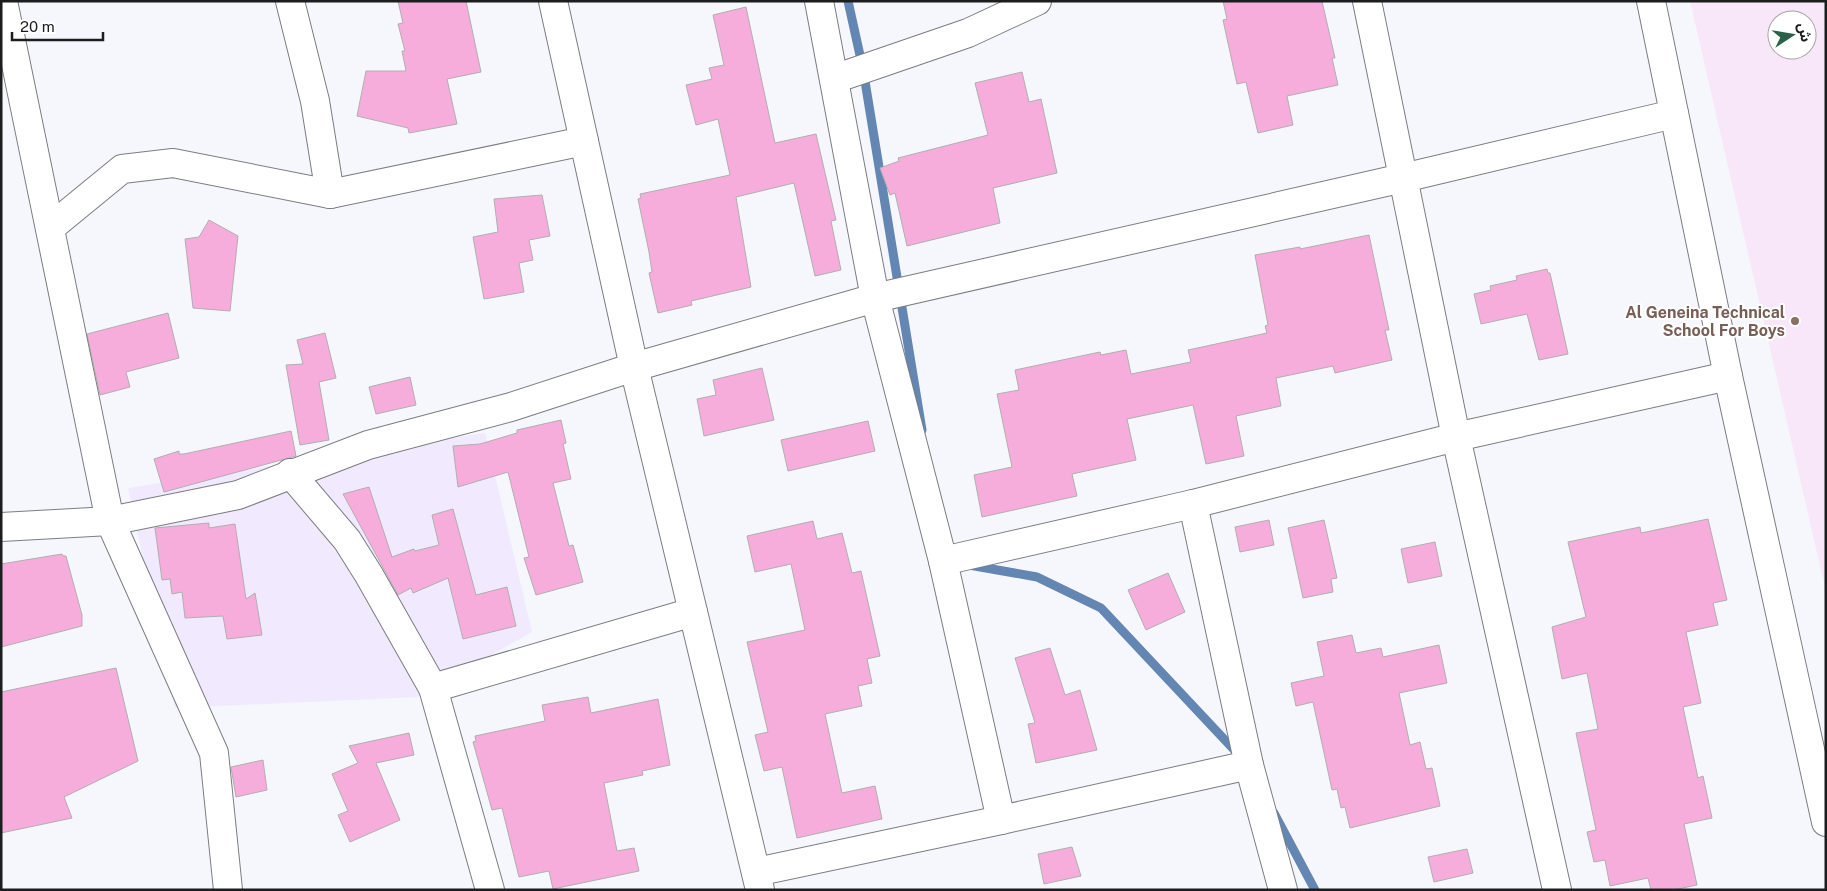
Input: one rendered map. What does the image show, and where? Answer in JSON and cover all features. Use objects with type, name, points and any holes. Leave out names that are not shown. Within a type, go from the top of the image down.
[{"type":"street","points":[[3,1],[110,521],[214,753],[228,890]]},
{"type":"street","points":[[290,1],[315,101],[330,194]]},
{"type":"street","points":[[553,1],[634,367],[758,881],[1002,820],[1248,765]]},
{"type":"street","points":[[819,1],[875,298],[943,561],[1002,820]]},
{"type":"street","points":[[834,79],[968,33],[1036,1]]},
{"type":"street","points":[[1368,1],[1456,436],[1557,890]]},
{"type":"street","points":[[1651,1],[1728,376],[1826,822]]},
{"type":"street","points":[[1,528],[110,521],[238,495],[290,473],[368,445],[511,407],[634,367],[875,298],[1403,178],[1674,114]]},
{"type":"street","points":[[50,228],[122,169],[173,163],[330,194],[584,141]]},
{"type":"street","points":[[943,561],[1193,504],[1456,436],[1728,376]]},
{"type":"street","points":[[290,473],[347,540],[433,688],[490,890]]},
{"type":"street","points":[[1193,504],[1248,765],[1283,890]]},
{"type":"street","points":[[433,688],[693,612]]},
{"type":"shaded area","name":"Al Geneina Technical School For Boys","points":[[1690,1],[1826,1],[1826,592]]},
{"type":"shaded area","points":[[485,433],[532,632],[417,697],[175,708],[128,488]]},
{"type":"building","points":[[398,1],[466,1],[481,72],[447,79],[457,124],[409,133],[408,128],[357,116],[366,71],[406,71],[402,51],[405,51],[398,24],[403,23]]},
{"type":"building","points":[[1223,1],[1322,1],[1335,58],[1332,58],[1338,85],[1287,96],[1293,125],[1258,133],[1246,82],[1237,84],[1223,20],[1227,19]]},
{"type":"building","points":[[746,7],[775,143],[816,134],[836,220],[831,221],[841,270],[815,276],[794,183],[736,197],[751,287],[691,301],[692,305],[658,313],[649,273],[652,272],[638,199],[641,198],[640,194],[730,175],[718,119],[696,125],[686,85],[712,79],[709,68],[724,65],[713,15]]},
{"type":"building","points":[[1022,72],[1029,102],[1041,99],[1057,173],[993,188],[1000,223],[907,246],[895,193],[890,195],[880,168],[899,161],[898,158],[988,135],[975,83]]},
{"type":"building","points":[[542,195],[550,236],[529,240],[533,260],[519,263],[524,292],[484,299],[473,237],[498,232],[494,199]]},
{"type":"building","points":[[209,220],[238,236],[230,311],[193,308],[185,239],[199,237]]},
{"type":"building","points":[[1369,235],[1389,330],[1385,330],[1392,360],[1335,373],[1333,366],[1276,378],[1281,406],[1236,416],[1244,456],[1206,464],[1193,405],[1127,419],[1136,460],[1072,474],[1077,496],[982,517],[974,475],[1012,467],[997,394],[1019,390],[1015,370],[1100,352],[1101,355],[1126,350],[1131,374],[1191,362],[1188,350],[1267,333],[1265,326],[1268,325],[1255,255],[1300,247],[1300,249]]},
{"type":"building","points":[[1547,269],[1548,273],[1550,273],[1568,354],[1539,360],[1527,314],[1481,324],[1474,294],[1491,290],[1490,286],[1517,280],[1516,276]]},
{"type":"building","points":[[168,313],[179,358],[126,372],[130,387],[100,395],[87,334]]},
{"type":"building","points":[[325,333],[336,378],[319,382],[329,440],[300,445],[286,365],[303,364],[297,340]]},
{"type":"building","points":[[762,368],[774,420],[704,436],[697,399],[716,395],[713,380]]},
{"type":"building","points":[[410,377],[416,405],[376,414],[369,387]]},
{"type":"building","points":[[561,420],[566,443],[563,444],[571,479],[553,483],[569,546],[573,545],[583,582],[536,595],[524,558],[529,557],[508,472],[458,487],[453,446],[480,444],[517,433],[517,430]]},
{"type":"building","points":[[868,421],[875,451],[788,471],[781,440]]},
{"type":"building","points":[[291,431],[296,456],[164,492],[154,459],[179,451],[179,454],[184,454]]},
{"type":"building","points":[[369,487],[392,557],[414,549],[415,551],[439,545],[432,515],[453,509],[476,595],[507,587],[516,626],[463,639],[448,578],[413,593],[411,588],[398,595],[343,494]]},
{"type":"building","points":[[1708,519],[1727,600],[1713,603],[1718,625],[1686,632],[1701,703],[1683,707],[1698,778],[1703,776],[1712,818],[1684,824],[1697,885],[1673,890],[1651,890],[1648,878],[1610,886],[1605,860],[1594,862],[1587,832],[1596,830],[1576,733],[1598,729],[1587,673],[1562,679],[1552,627],[1586,617],[1568,542],[1640,527],[1641,533]]},
{"type":"building","points":[[1269,520],[1274,545],[1240,552],[1235,527]]},
{"type":"building","points":[[1324,520],[1337,578],[1331,579],[1333,592],[1303,598],[1288,528]]},
{"type":"building","points":[[813,521],[817,539],[842,533],[852,573],[861,571],[880,656],[867,659],[872,683],[858,686],[862,706],[825,714],[842,793],[875,786],[882,819],[797,838],[782,767],[764,771],[755,735],[768,732],[747,642],[805,630],[791,564],[755,572],[747,536]]},
{"type":"building","points":[[209,523],[209,528],[235,524],[246,599],[255,593],[262,635],[227,639],[223,616],[185,618],[182,592],[172,594],[170,579],[162,580],[155,528]]},
{"type":"building","points":[[1435,542],[1442,576],[1408,583],[1401,549]]},
{"type":"building","points":[[62,554],[66,556],[82,615],[82,626],[1,647],[1,564]]},
{"type":"building","points":[[1168,573],[1185,612],[1146,630],[1128,590]]},
{"type":"building","points":[[1352,635],[1356,653],[1381,648],[1383,657],[1439,645],[1447,683],[1399,693],[1410,745],[1420,742],[1426,769],[1432,768],[1440,806],[1350,828],[1345,807],[1341,808],[1337,789],[1332,790],[1313,702],[1296,706],[1291,683],[1324,676],[1317,642]]},
{"type":"building","points":[[1050,648],[1065,695],[1080,690],[1097,750],[1036,763],[1028,724],[1035,723],[1015,658]]},
{"type":"building","points":[[116,668],[138,761],[64,797],[72,818],[1,833],[1,692]]},
{"type":"building","points":[[588,697],[591,713],[658,699],[670,765],[642,771],[643,775],[604,783],[617,851],[634,848],[639,871],[553,889],[549,871],[519,877],[502,808],[492,810],[473,742],[476,741],[475,736],[545,721],[542,705]]},
{"type":"building","points":[[409,733],[414,755],[376,763],[400,820],[350,842],[338,815],[348,811],[332,774],[358,763],[349,746]]},
{"type":"building","points":[[263,760],[267,790],[236,797],[231,767]]},
{"type":"building","points":[[1072,847],[1081,876],[1044,884],[1038,854]]},
{"type":"building","points":[[1467,849],[1473,873],[1434,882],[1428,857]]},
{"type":"waterway","points":[[848,1],[863,69],[922,430]]},
{"type":"waterway","points":[[969,565],[1037,577],[1101,608],[1239,755]]},
{"type":"waterway","points":[[1274,813],[1315,890]]},
{"type":"place","name":"Al Geneina Technical School For Boys","points":[[1795,321]]}]
